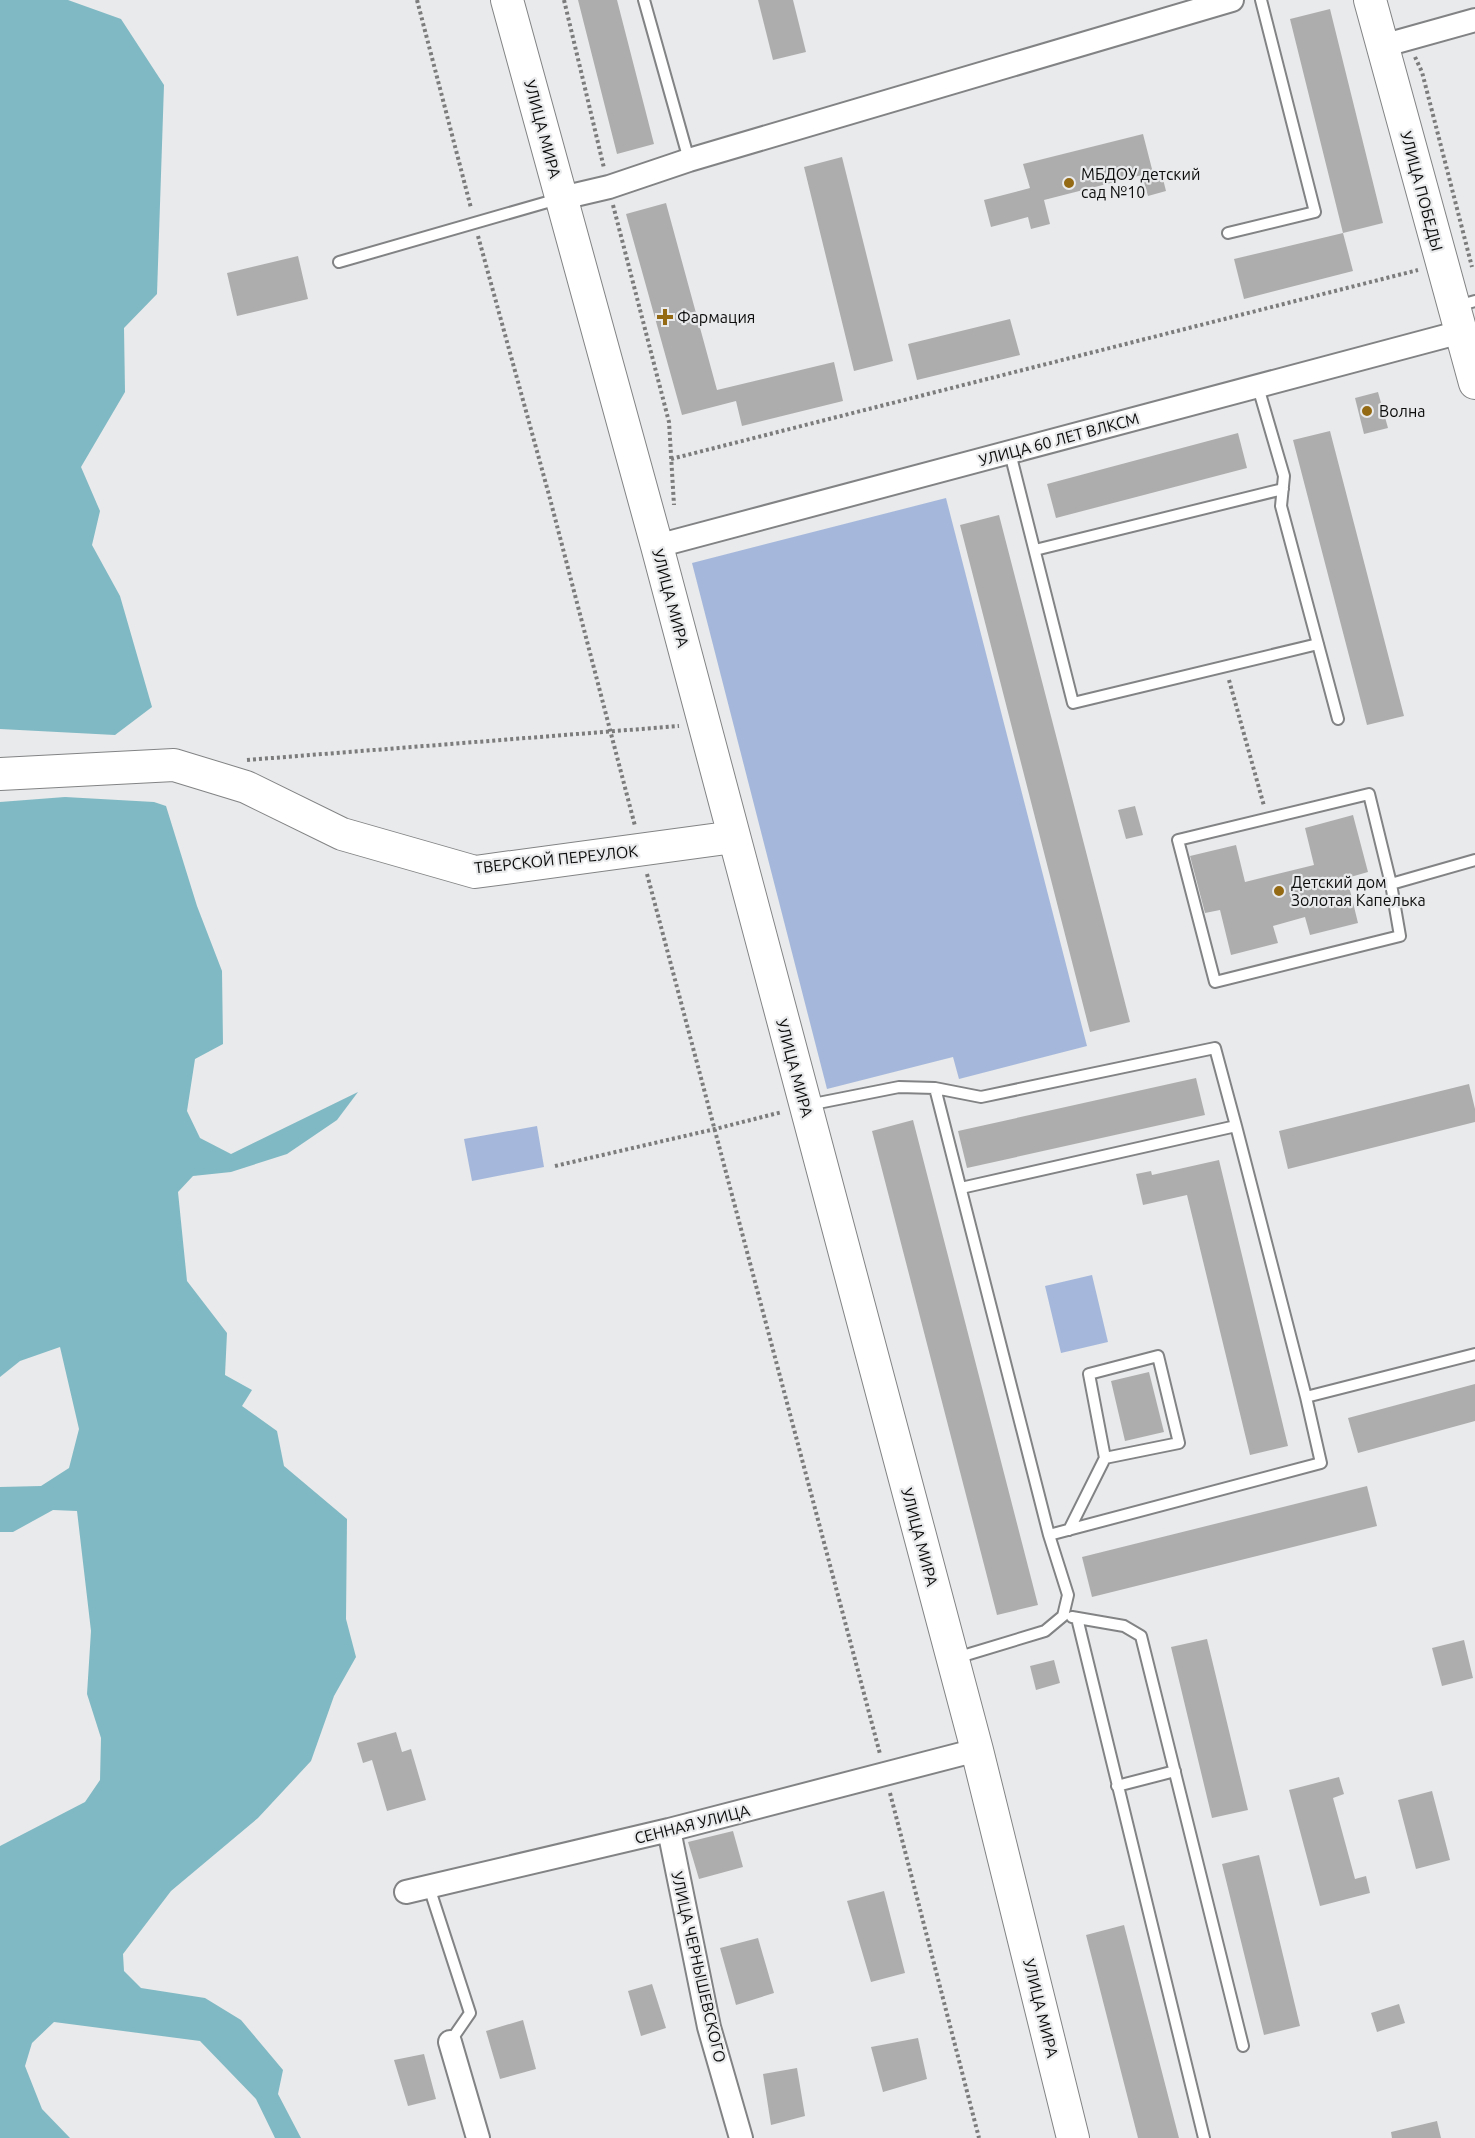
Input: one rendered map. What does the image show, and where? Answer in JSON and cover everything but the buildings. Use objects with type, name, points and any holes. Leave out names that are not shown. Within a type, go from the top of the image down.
[{"type":"street","name":"УЛИЦА МИРА","points":[[507,0],[562,198],[667,544],[704,724],[977,1750],[1073,2138]]},
{"type":"street","points":[[562,198],[609,187],[689,160],[1232,0]]},
{"type":"street","name":"УЛИЦА ПОБЕДЫ","points":[[1370,0],[1394,43],[1443,264],[1463,313],[1475,383]]},
{"type":"street","points":[[1394,43],[1475,20]]},
{"type":"street","name":"УЛИЦА 60 ЛЕТ ВЛКСМ","points":[[667,544],[1258,387],[1463,313]]},
{"type":"street","name":"ТВЕРСКОЙ ПЕРЕУЛОК","points":[[0,774],[174,765],[246,787],[342,834],[475,872],[734,837]]},
{"type":"street","name":"СЕННАЯ УЛИЦА","points":[[406,1892],[669,1830],[977,1750]]},
{"type":"street","name":"УЛИЦА ЧЕРНЫШЕВСКОГО","points":[[669,1830],[709,2027],[741,2138]]},
{"type":"street","points":[[450,2042],[478,2138]]},
{"type":"lane","points":[[644,0],[689,160]]},
{"type":"lane","points":[[1228,234],[1315,212],[1261,0]]},
{"type":"lane","points":[[339,262],[562,198]]},
{"type":"lane","points":[[1258,387],[1284,476],[1281,506],[1338,719]]},
{"type":"lane","points":[[1010,453],[1073,703],[1318,644]]},
{"type":"lane","points":[[1035,550],[1283,489]]},
{"type":"lane","points":[[1369,794],[1390,884],[1400,936],[1215,982],[1178,840],[1369,794]]},
{"type":"lane","points":[[1390,884],[1475,861]]},
{"type":"lane","points":[[805,1106],[899,1087],[935,1088],[981,1097],[1215,1048],[1306,1397],[1321,1463],[1049,1535]]},
{"type":"lane","points":[[935,1088],[1049,1535],[1068,1595],[1063,1616],[1046,1632],[952,1658]]},
{"type":"lane","points":[[961,1188],[1236,1126]]},
{"type":"lane","points":[[1306,1397],[1475,1354]]},
{"type":"lane","points":[[1069,1530],[1105,1458],[1089,1374],[1158,1356],[1179,1443],[1105,1458]]},
{"type":"lane","points":[[1063,1616],[1124,1626],[1141,1636],[1243,2046]]},
{"type":"lane","points":[[1077,1618],[1204,2138]]},
{"type":"lane","points":[[1117,1786],[1174,1771]]},
{"type":"lane","points":[[429,1887],[470,2013],[450,2042]]},
{"type":"path","points":[[417,0],[979,2138]]},
{"type":"path","points":[[564,0],[669,422],[671,459],[667,544]]},
{"type":"path","points":[[1394,43],[1422,72],[1475,278]]},
{"type":"path","points":[[671,459],[1443,264]]},
{"type":"path","points":[[1226,666],[1267,818]]},
{"type":"path","points":[[244,760],[704,724]]},
{"type":"path","points":[[555,1166],[805,1106]]},
{"type":"shaded area","points":[[0,0],[68,0],[121,19],[164,85],[157,294],[124,328],[125,392],[81,467],[100,511],[92,545],[120,596],[152,707],[115,735],[0,729]]},
{"type":"shaded area","points":[[946,498],[1087,1046],[959,1079],[953,1057],[827,1089],[692,563]]},
{"type":"shaded area","points":[[65,797],[154,802],[166,806],[197,906],[222,971],[223,1044],[195,1059],[187,1111],[200,1138],[231,1154],[358,1092],[337,1120],[287,1154],[231,1172],[193,1176],[178,1192],[187,1281],[227,1333],[225,1375],[252,1390],[242,1406],[277,1431],[284,1466],[347,1519],[346,1619],[356,1657],[334,1696],[311,1761],[258,1818],[171,1891],[123,1954],[124,1971],[141,1988],[205,1998],[241,2020],[283,2070],[278,2094],[301,2138],[275,2138],[256,2099],[200,2041],[54,2022],[32,2043],[25,2066],[42,2109],[70,2138],[0,2138],[0,1846],[85,1802],[100,1780],[101,1738],[87,1694],[91,1631],[77,1511],[53,1510],[13,1532],[0,1532],[0,1487],[41,1486],[69,1468],[79,1429],[60,1347],[20,1361],[0,1377],[0,802]]},
{"type":"shaded area","points":[[537,1126],[544,1167],[472,1181],[464,1139]]},
{"type":"shaded area","points":[[1092,1275],[1108,1342],[1061,1353],[1045,1286]]},
{"type":"place","name":"МБДОУ детский сад №10","points":[[1069,183]]},
{"type":"place","name":"Фармация","points":[[665,317]]},
{"type":"place","name":"Волна","points":[[1367,411]]},
{"type":"place","name":"Детский дом Золотая Капелька","points":[[1279,891]]}]
